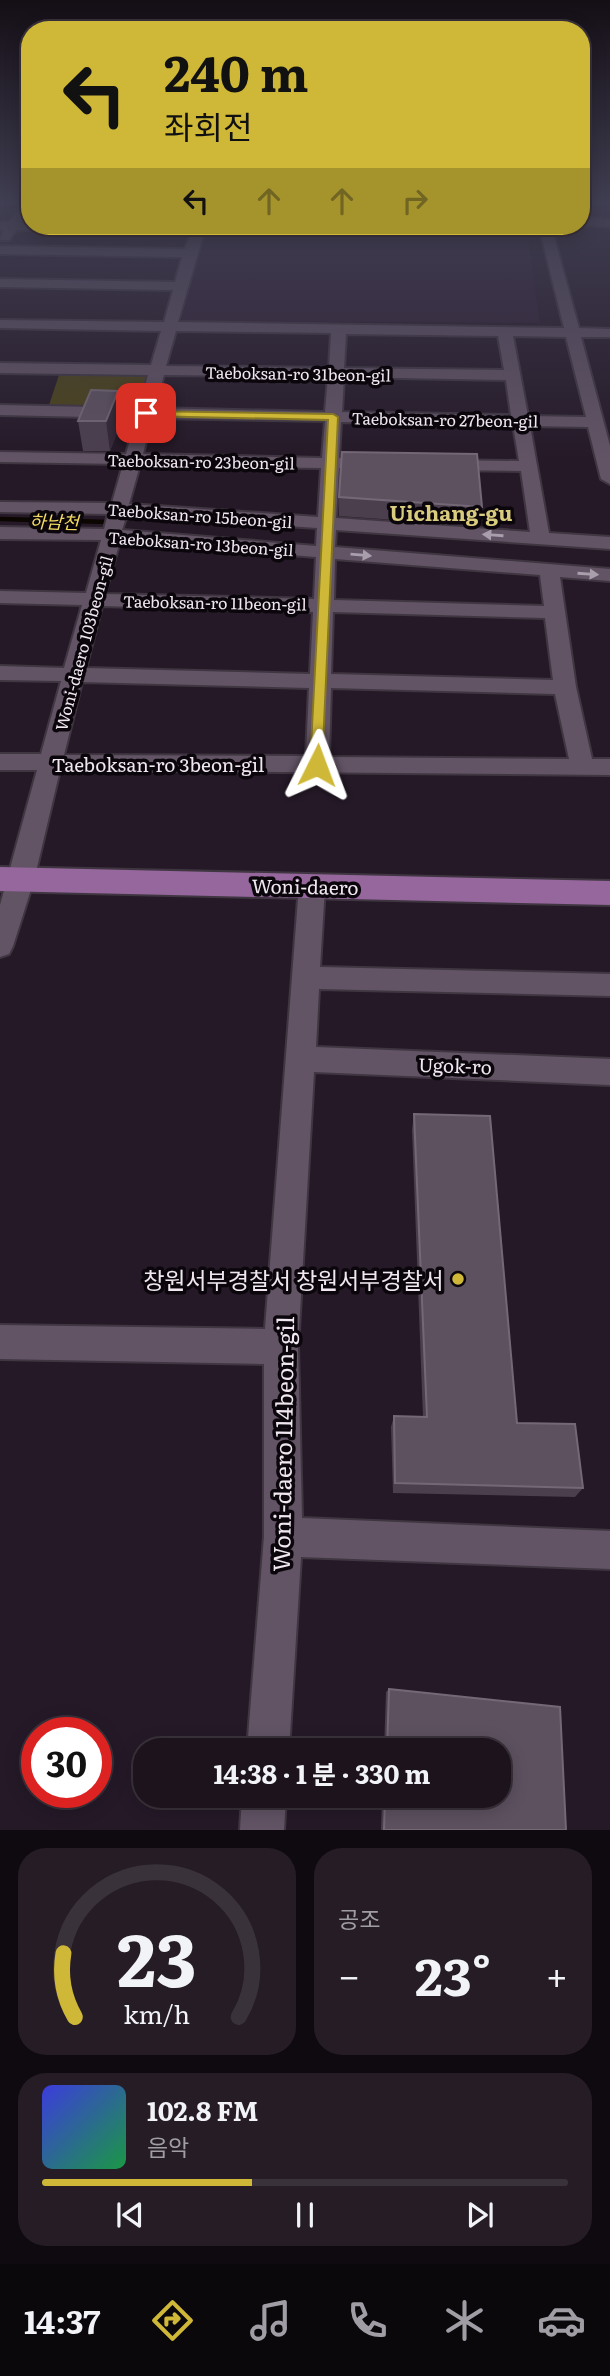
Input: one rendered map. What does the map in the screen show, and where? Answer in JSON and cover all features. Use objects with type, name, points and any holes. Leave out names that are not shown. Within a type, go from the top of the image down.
[{"type":"main road","name":"Woni-daero","points":[[10,879],[610,892]]},
{"type":"street","name":"Woni-daero 103beon-gil","points":[[0,946],[10,879],[50,763],[181,290]]},
{"type":"street","points":[[561,290],[610,480]]},
{"type":"street","points":[[0,324],[610,333]]},
{"type":"street","points":[[317,765],[338,328]]},
{"type":"street","points":[[505,331],[541,539]]},
{"type":"street","name":"Taeboksan-ro 31beon-gil","points":[[0,368],[512,376]]},
{"type":"street","name":"Taeboksan-ro 27beon-gil","points":[[0,410],[595,422]]},
{"type":"street","name":"Taeboksan-ro 23beon-gil","points":[[0,457],[399,464]]},
{"type":"street","points":[[426,465],[528,466]]},
{"type":"street","name":"Taeboksan-ro 15beon-gil","points":[[0,507],[119,509],[610,543]]},
{"type":"street","name":"Taeboksan-ro 13beon-gil","points":[[0,533],[113,536],[610,575]]},
{"type":"street","points":[[549,571],[565,687],[582,767]]},
{"type":"street","name":"Taeboksan-ro 11beon-gil","points":[[0,597],[555,612]]},
{"type":"street","points":[[0,673],[565,687]]},
{"type":"street","name":"Taeboksan-ro 3beon-gil","points":[[0,762],[610,766]]},
{"type":"street","name":"Woni-daero 114beon-gil","points":[[269,1738],[283,1538],[281,1347],[312,886]]},
{"type":"street","points":[[307,978],[610,985]]},
{"type":"street","name":"Ugok-ro","points":[[301,1059],[610,1072]]},
{"type":"street","points":[[0,1342],[281,1347]]},
{"type":"street","points":[[283,1538],[610,1550]]},
{"type":"street","points":[[262,1830],[263,1808]]},
{"type":"shaded area","points":[[189,290],[535,290],[540,323],[181,321]]},
{"type":"shaded area","points":[[60,372],[149,373],[137,409],[48,408]]},
{"type":"building","points":[[91,390],[118,391],[106,421],[78,421]]},
{"type":"building","points":[[342,452],[477,454],[482,507],[339,497]]},
{"type":"building","name":"창원서부경찰서 창원서부경찰서","points":[[414,1114],[490,1116],[517,1423],[575,1424],[583,1488],[395,1483],[394,1416],[427,1417]]},
{"type":"building","points":[[389,1689],[560,1707],[566,1830],[384,1830],[385,1808],[511,1808],[511,1738],[387,1738]]},
{"type":"waterway","name":"하남천","points":[[0,519],[109,522]]},
{"type":"place","name":"창원서부경찰서 창원서부경찰서","points":[[458,1279]]},
{"type":"district","name":"Uichang-gu","points":[[451,511]]},
{"type":"route","points":[[146,413],[333,417],[317,765]]}]
